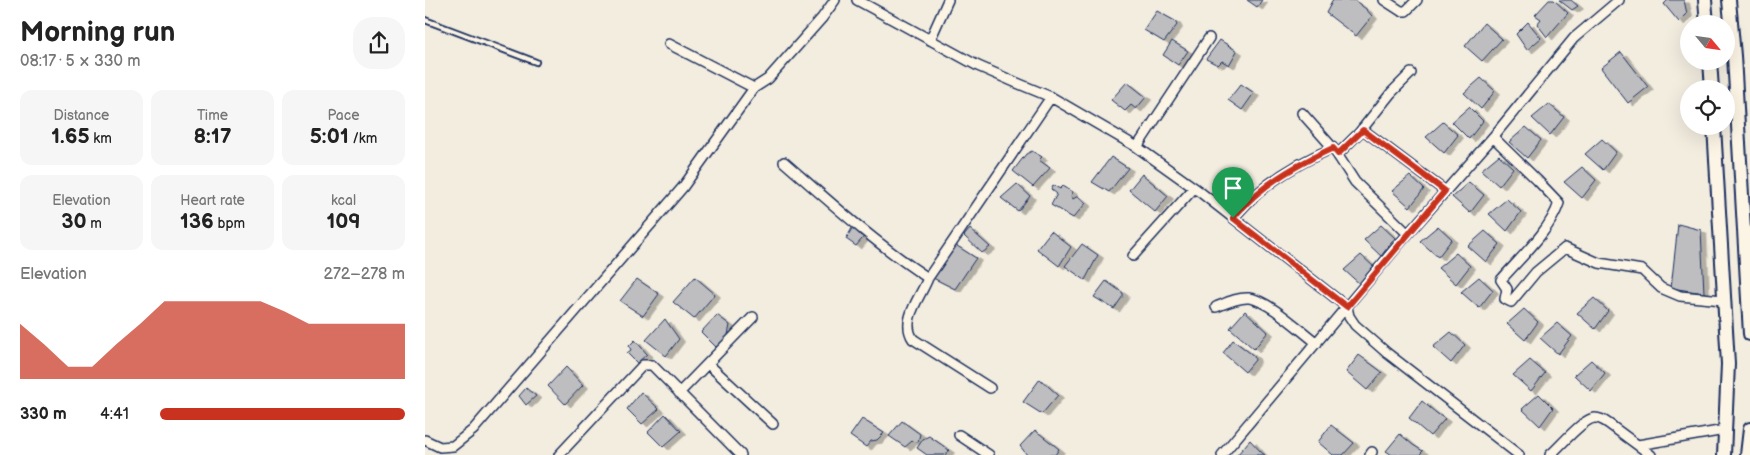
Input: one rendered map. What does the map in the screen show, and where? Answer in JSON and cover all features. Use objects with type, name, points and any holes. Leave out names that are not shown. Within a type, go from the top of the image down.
[{"type":"main road","points":[[1705,0],[1706,15]]},
{"type":"main road","points":[[1729,0],[1750,334]]},
{"type":"main road","points":[[1714,135],[1727,364],[1724,455]]},
{"type":"main road","points":[[1747,455],[1750,429]]},
{"type":"street","points":[[425,440],[440,447],[453,446],[473,430],[683,187],[754,88],[768,80],[822,18],[835,0]]},
{"type":"street","points":[[857,0],[978,66],[1017,84],[1051,96],[1137,147],[1194,188],[1347,307],[1349,316],[1355,325],[1387,353],[1519,455]]},
{"type":"street","points":[[930,40],[948,0]]},
{"type":"street","points":[[1385,0],[1401,11],[1406,11],[1417,0]]},
{"type":"street","points":[[1222,455],[1407,234],[1493,137],[1574,38],[1619,0]]},
{"type":"street","points":[[1137,147],[1209,38]]},
{"type":"street","points":[[669,44],[754,88]]},
{"type":"street","points":[[1233,218],[1270,184],[1304,162],[1335,151],[1363,130],[1391,92],[1411,73]]},
{"type":"street","points":[[990,388],[913,339],[910,335],[908,322],[928,278],[1051,96]]},
{"type":"street","points":[[1302,113],[1335,151],[1355,182],[1407,234]]},
{"type":"street","points":[[1363,130],[1445,191]]},
{"type":"street","points":[[1493,137],[1559,203],[1543,231],[1501,280],[1507,289],[1505,299],[1511,302],[1536,272],[1565,248],[1599,263],[1642,270],[1661,288],[1679,296],[1723,300]]},
{"type":"street","points":[[784,162],[841,212],[908,265],[928,278]]},
{"type":"street","points":[[1133,256],[1194,188]]},
{"type":"street","points":[[1216,307],[1229,301],[1243,298],[1260,301],[1317,343]]},
{"type":"street","points":[[679,393],[753,317]]},
{"type":"street","points":[[708,364],[773,424]]},
{"type":"street","points":[[559,455],[643,365],[652,365],[741,455]]},
{"type":"street","points":[[1550,455],[1579,426],[1591,418],[1602,420],[1651,455]]},
{"type":"street","points":[[1638,445],[1725,430]]},
{"type":"street","points":[[959,435],[989,455]]},
{"type":"lane","points":[[425,20],[536,62]]},
{"type":"building","points":[[1247,0],[1262,0],[1257,7]]},
{"type":"building","points":[[1333,0],[1354,0],[1372,16],[1356,36],[1326,13]]},
{"type":"building","points":[[1549,0],[1554,0],[1568,13],[1547,37],[1537,24],[1541,19],[1535,15]]},
{"type":"building","points":[[1559,0],[1571,0],[1578,6],[1572,10]]},
{"type":"building","points":[[1668,0],[1684,0],[1687,14],[1680,15],[1679,22],[1664,4]]},
{"type":"building","points":[[1157,11],[1175,21],[1177,25],[1164,42],[1144,30]]},
{"type":"building","points":[[1528,22],[1541,38],[1527,50],[1516,34]]},
{"type":"building","points":[[1484,23],[1502,39],[1482,61],[1465,46]]},
{"type":"building","points":[[1220,40],[1237,51],[1229,65],[1222,61],[1218,65],[1206,59]]},
{"type":"building","points":[[1172,41],[1188,51],[1178,65],[1163,55]]},
{"type":"building","points":[[1621,52],[1648,87],[1628,103],[1601,68]]},
{"type":"building","points":[[1481,78],[1495,91],[1481,109],[1464,93]]},
{"type":"building","points":[[1127,82],[1146,97],[1136,109],[1131,105],[1125,111],[1111,100]]},
{"type":"building","points":[[1241,84],[1254,93],[1242,110],[1228,100]]},
{"type":"building","points":[[1549,104],[1564,117],[1550,135],[1532,118]]},
{"type":"building","points":[[1469,107],[1483,121],[1469,139],[1452,122]]},
{"type":"building","points":[[1443,122],[1458,135],[1444,153],[1426,137]]},
{"type":"building","points":[[1526,127],[1541,140],[1527,158],[1509,142]]},
{"type":"building","points":[[1602,139],[1616,152],[1603,170],[1585,154]]},
{"type":"building","points":[[1032,151],[1042,157],[1039,160],[1050,168],[1033,187],[1013,171],[1026,154]]},
{"type":"building","points":[[1499,155],[1513,168],[1499,186],[1481,170]]},
{"type":"building","points":[[1111,157],[1128,168],[1109,192],[1092,182]]},
{"type":"building","points":[[1582,167],[1596,180],[1582,198],[1564,182]]},
{"type":"building","points":[[1142,174],[1168,196],[1155,212],[1129,190]]},
{"type":"building","points":[[1410,176],[1424,189],[1410,207],[1392,191]]},
{"type":"building","points":[[1469,182],[1484,195],[1470,213],[1452,197]]},
{"type":"building","points":[[1017,184],[1030,196],[1018,211],[1001,198]]},
{"type":"building","points":[[1053,185],[1060,189],[1063,186],[1073,192],[1071,196],[1073,199],[1078,196],[1086,203],[1073,218],[1051,205],[1057,194],[1051,189]]},
{"type":"building","points":[[1507,199],[1521,212],[1507,231],[1489,214]]},
{"type":"building","points":[[855,223],[867,233],[856,246],[846,239]]},
{"type":"building","points":[[1678,224],[1701,230],[1704,293],[1671,288]]},
{"type":"building","points":[[1381,225],[1395,238],[1381,256],[1364,240]]},
{"type":"building","points":[[1438,226],[1452,239],[1438,257],[1420,241]]},
{"type":"building","points":[[970,229],[990,247],[982,253],[964,236]]},
{"type":"building","points":[[1051,231],[1071,247],[1059,266],[1037,249]]},
{"type":"building","points":[[1485,231],[1500,244],[1486,262],[1468,246]]},
{"type":"building","points":[[954,244],[976,258],[955,289],[931,277]]},
{"type":"building","points":[[1082,244],[1098,255],[1085,280],[1065,266]]},
{"type":"building","points":[[1456,253],[1470,266],[1456,284],[1438,268]]},
{"type":"building","points":[[1361,255],[1376,269],[1362,286],[1344,270]]},
{"type":"building","points":[[695,277],[715,294],[694,319],[673,302]]},
{"type":"building","points":[[1479,277],[1493,290],[1479,308],[1461,292]]},
{"type":"building","points":[[637,279],[659,294],[643,316],[620,301]]},
{"type":"building","points":[[1106,281],[1123,293],[1114,309],[1094,297]]},
{"type":"building","points":[[1594,298],[1608,311],[1595,329],[1577,313]]},
{"type":"building","points":[[1524,309],[1538,322],[1525,340],[1507,324]]},
{"type":"building","points":[[1245,311],[1268,332],[1254,349],[1230,328]]},
{"type":"building","points":[[717,315],[730,325],[727,340],[717,348],[701,332]]},
{"type":"building","points":[[665,319],[679,339],[666,356],[646,340]]},
{"type":"building","points":[[1557,323],[1572,336],[1558,354],[1540,338]]},
{"type":"building","points":[[1451,332],[1465,345],[1451,363],[1433,347]]},
{"type":"building","points":[[635,340],[647,354],[637,363],[627,353],[631,350],[629,346]]},
{"type":"building","points":[[1233,340],[1254,356],[1255,360],[1245,372],[1223,353]]},
{"type":"building","points":[[1359,355],[1382,372],[1367,390],[1346,372]]},
{"type":"building","points":[[1530,360],[1545,373],[1531,391],[1513,375]]},
{"type":"building","points":[[1591,360],[1605,373],[1591,391],[1574,375]]},
{"type":"building","points":[[566,367],[583,385],[565,404],[548,386]]},
{"type":"building","points":[[1040,379],[1058,395],[1042,414],[1023,402]]},
{"type":"building","points":[[526,388],[536,396],[526,405],[519,396]]},
{"type":"building","points":[[641,392],[659,409],[642,424],[627,409]]},
{"type":"building","points":[[1539,394],[1553,408],[1540,426],[1522,409]]},
{"type":"building","points":[[1422,401],[1445,419],[1430,436],[1409,418]]},
{"type":"building","points":[[665,414],[681,431],[663,447],[648,432]]},
{"type":"building","points":[[862,419],[884,433],[877,440],[871,441],[866,447],[850,436]]},
{"type":"building","points":[[902,421],[920,434],[918,442],[912,441],[905,447],[889,436]]},
{"type":"building","points":[[1331,425],[1354,443],[1343,455],[1333,455],[1318,442]]},
{"type":"building","points":[[1035,430],[1059,449],[1055,455],[1027,455],[1020,446]]},
{"type":"building","points":[[1400,434],[1423,451],[1419,455],[1392,455],[1386,451]]},
{"type":"building","points":[[929,436],[949,450],[945,455],[927,455],[917,448],[923,439]]},
{"type":"building","points":[[1250,440],[1261,452],[1265,455],[1237,455]]},
{"type":"route","points":[[1363,130],[1445,191],[1347,307],[1233,218],[1259,193],[1276,180],[1304,162],[1333,148],[1338,154],[1363,130]]}]
